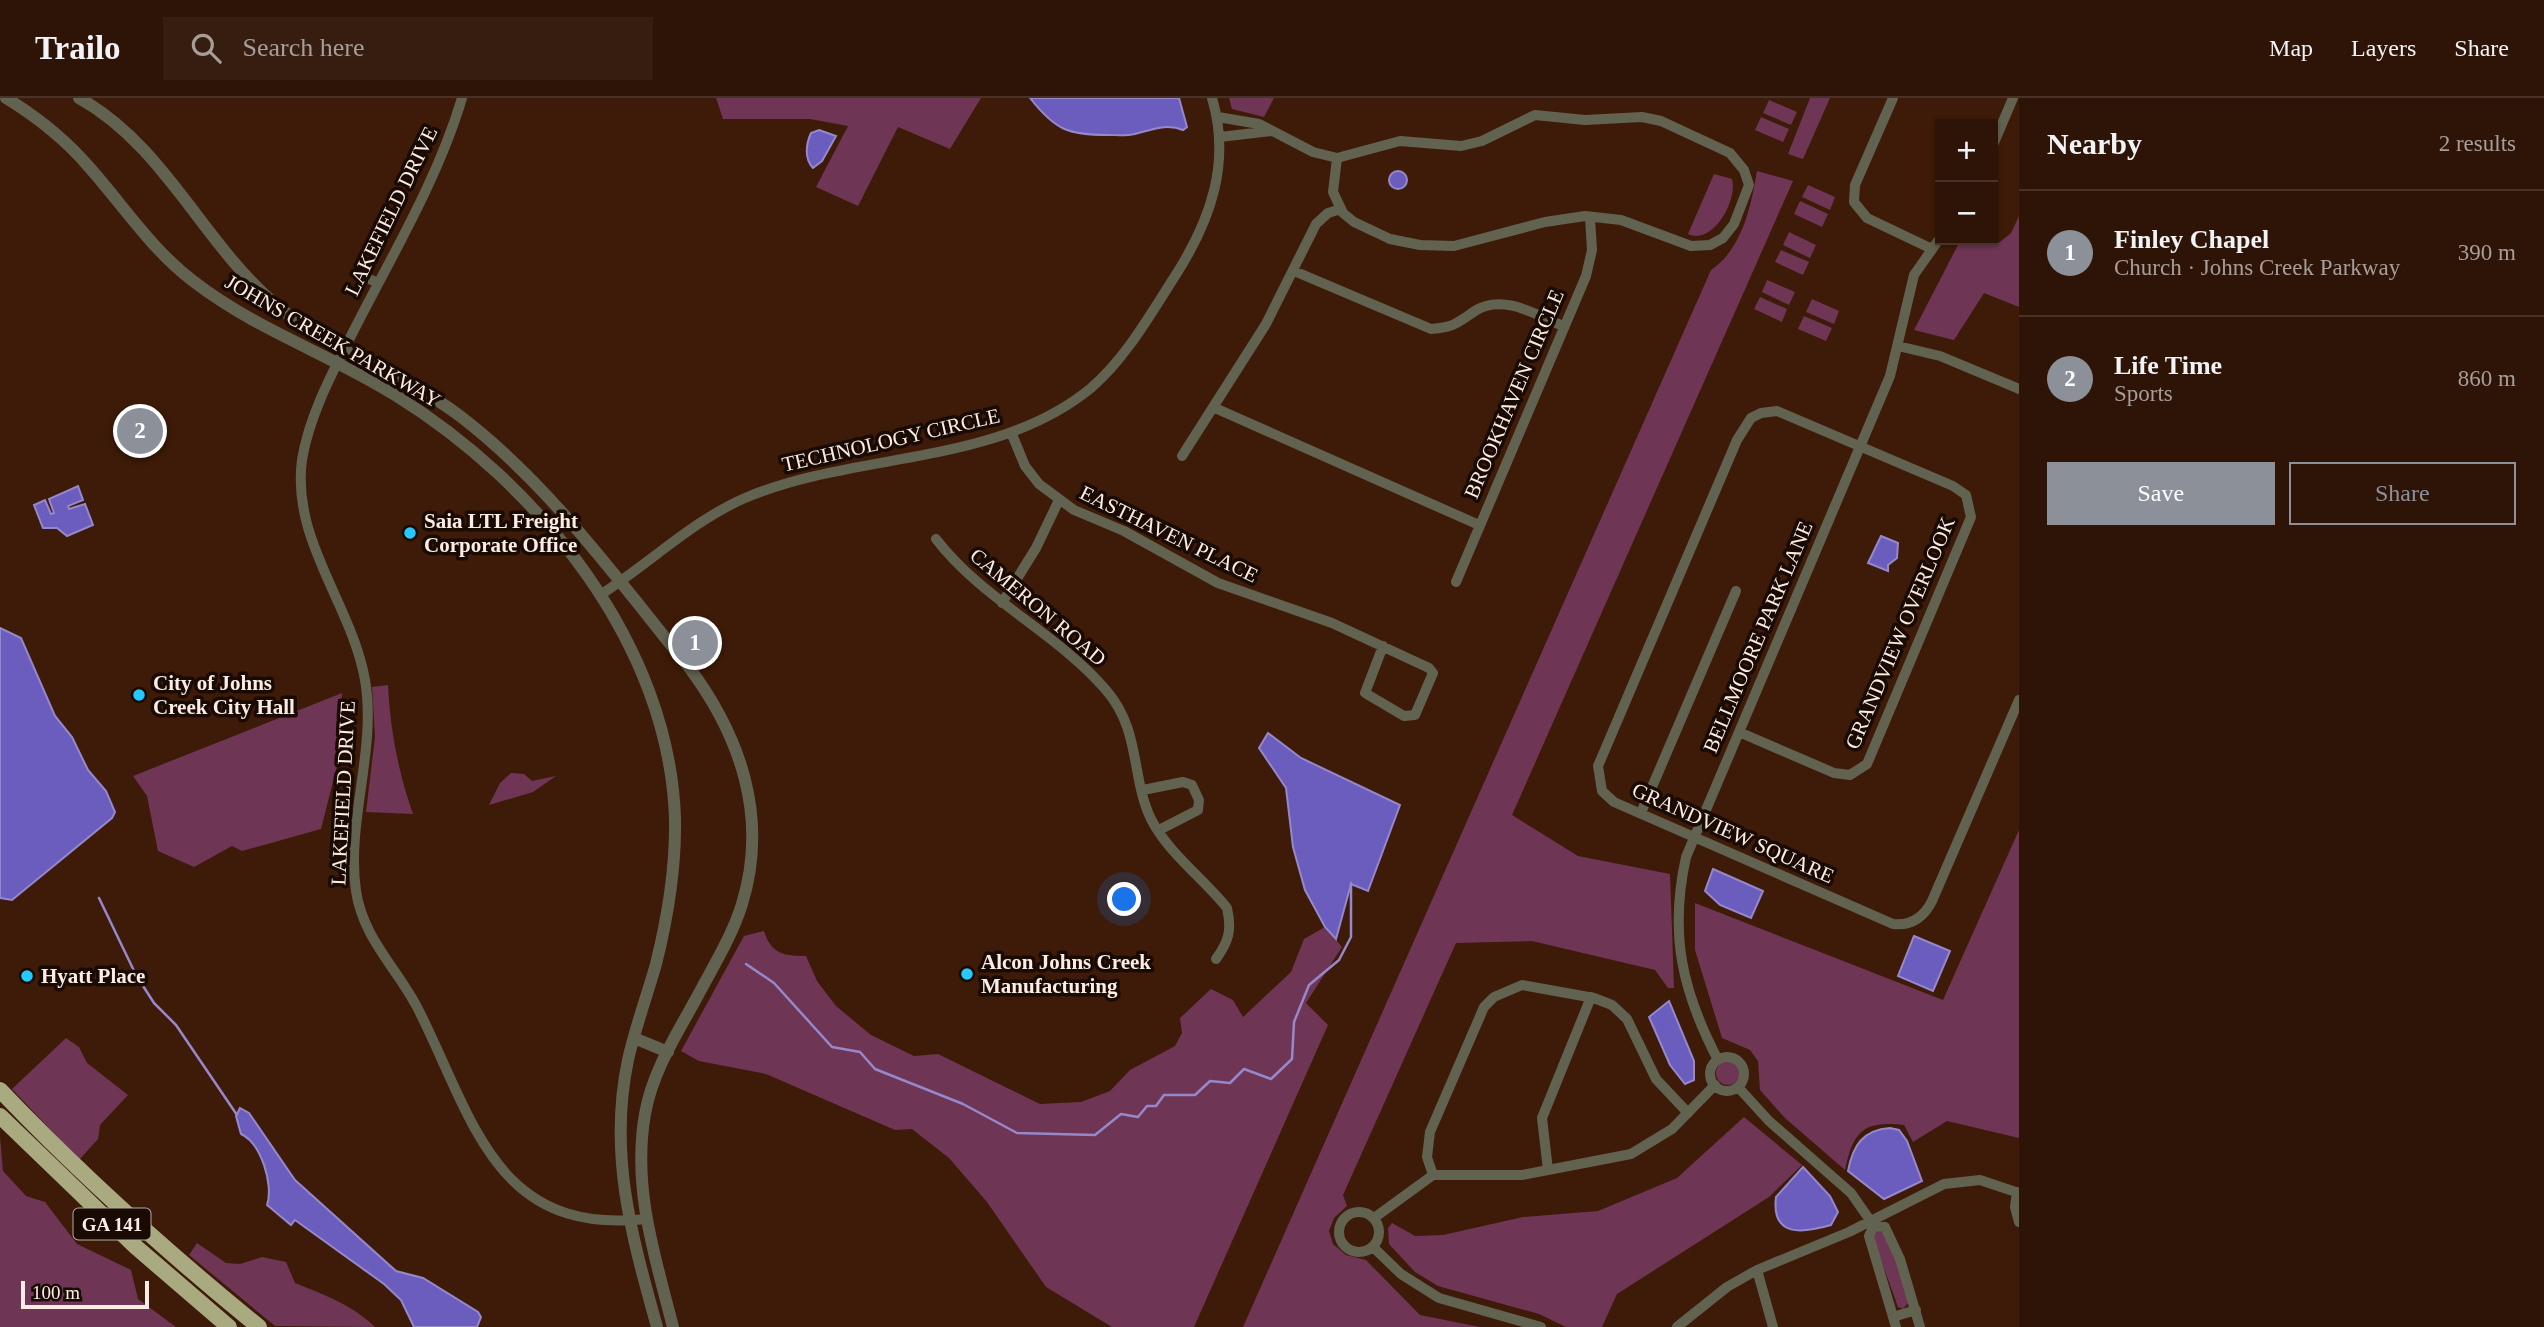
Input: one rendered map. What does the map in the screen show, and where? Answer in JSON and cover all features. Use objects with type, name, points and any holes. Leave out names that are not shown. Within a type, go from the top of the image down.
[{"type":"highway","name":"GA 141","points":[[0,1090],[59,1153],[201,1280],[259,1327]]},
{"type":"highway","name":"GA 141","points":[[0,1116],[136,1247],[229,1327]]},
{"type":"street","name":"JOHNS CREEK PARKWAY","points":[[6,98],[36,117],[65,141],[164,255],[190,279],[249,320],[392,393],[447,428],[499,472],[539,516],[600,595],[637,658],[661,720],[675,816],[673,872],[667,919],[627,1062],[621,1139],[628,1221],[657,1327]]},
{"type":"street","name":"JOHNS CREEK PARKWAY","points":[[79,98],[121,128],[149,155],[237,265],[267,297],[298,323],[405,380],[442,404],[519,465],[620,583],[715,701],[743,766],[752,814],[750,872],[742,904],[727,942],[668,1052],[645,1111],[640,1173],[646,1219],[673,1327]]},
{"type":"street","name":"LAKEFIELD DRIVE","points":[[462,98],[447,142],[337,365],[305,442],[301,489],[307,527],[355,639],[366,683],[368,729],[354,865],[362,918],[377,949],[415,1004],[484,1145],[505,1175],[531,1198],[565,1214],[600,1221],[646,1219]]},
{"type":"street","name":"TECHNOLOGY CIRCLE","points":[[600,595],[706,519],[755,494],[787,484],[1012,432],[1058,411],[1092,387],[1136,337],[1200,234],[1215,192],[1220,137],[1213,98]]},
{"type":"street","points":[[1893,98],[1855,185],[1854,202],[1867,218],[1932,249]]},
{"type":"street","points":[[1998,133],[2013,98]]},
{"type":"street","points":[[1218,117],[1250,128],[1272,131],[1313,152],[1337,158],[1400,141],[1461,146],[1482,141],[1535,115],[1585,120],[1642,117],[1661,121],[1730,153],[1744,170],[1749,185],[1734,224],[1723,238],[1710,245],[1691,246],[1621,220],[1590,217],[1545,222],[1454,246],[1420,245],[1390,239],[1354,222],[1341,209],[1333,191],[1337,158]]},
{"type":"street","points":[[1220,137],[1250,128]]},
{"type":"street","points":[[1182,457],[1215,408],[1294,271],[1316,224],[1328,213],[1341,209]]},
{"type":"street","name":"BROOKHAVEN CIRCLE","points":[[1455,582],[1589,265],[1590,217]]},
{"type":"street","name":"BELLMOORE PARK LANE","points":[[1718,1060],[1700,1026],[1679,956],[1678,895],[1693,837],[1890,376],[1914,275],[1935,245]]},
{"type":"street","points":[[1294,271],[1431,329],[1453,327],[1475,311],[1501,303],[1563,326]]},
{"type":"street","points":[[363,276],[378,283]]},
{"type":"street","points":[[1898,346],[1940,356],[2019,389]]},
{"type":"street","points":[[1215,408],[1479,525]]},
{"type":"street","name":"GRANDVIEW SQUARE","points":[[1860,446],[1777,411],[1761,413],[1748,421],[1598,766],[1602,791],[1614,802],[1893,924],[1916,919],[1925,915],[1932,901],[2019,700]]},
{"type":"street","name":"EASTHAVEN PLACE","points":[[1012,432],[1025,466],[1047,492],[1059,500],[1154,546],[1185,567],[1218,583],[1332,623],[1383,646],[1429,667],[1433,673],[1415,715],[1404,716],[1365,693],[1383,646]]},
{"type":"street","name":"GRANDVIEW OVERLOOK","points":[[1739,732],[1834,773],[1850,775],[1867,764],[1969,527],[1970,505],[1966,495],[1952,486],[1860,446]]},
{"type":"street","points":[[1002,603],[1036,548],[1059,500]]},
{"type":"street","name":"CAMERON ROAD","points":[[936,539],[953,561],[1002,603],[1069,652],[1108,692],[1129,728],[1152,820],[1227,908],[1231,926],[1228,942],[1216,959]]},
{"type":"street","points":[[1643,808],[1736,591]]},
{"type":"street","points":[[1143,790],[1183,782],[1192,785],[1199,800],[1198,810],[1159,830]]},
{"type":"street","points":[[1433,1175],[1427,1157],[1430,1132],[1484,1007],[1493,997],[1522,985],[1591,997],[1612,1006],[1628,1019],[1656,1079],[1688,1113]]},
{"type":"street","points":[[1548,1170],[1542,1118],[1591,997]]},
{"type":"street","points":[[634,1038],[668,1052]]},
{"type":"street","points":[[1734,1059],[1743,1066],[1744,1078],[1738,1087],[1728,1091],[1714,1085],[1711,1069],[1718,1060],[1734,1059]]},
{"type":"street","points":[[1374,1218],[1433,1175],[1495,1177],[1631,1154],[1672,1129],[1714,1085]]},
{"type":"street","points":[[1738,1087],[1769,1121],[1851,1192],[1873,1223],[1885,1227],[1900,1259],[1920,1327]]},
{"type":"street","points":[[1677,1327],[1727,1287],[1756,1270],[1873,1223],[1954,1181],[1980,1180],[2018,1193],[2015,1207],[2019,1222]]},
{"type":"street","points":[[1364,1212],[1374,1218],[1379,1231],[1373,1247],[1362,1252],[1348,1250],[1341,1241],[1339,1230],[1343,1219],[1353,1213],[1364,1212]]},
{"type":"street","points":[[1873,1223],[1869,1236],[1895,1322],[1916,1310]]},
{"type":"street","points":[[1373,1247],[1401,1274],[1439,1298],[1541,1327]]},
{"type":"street","points":[[1756,1270],[1773,1327]]},
{"type":"shaded area","points":[[716,98],[981,98],[950,149],[898,127],[858,206],[816,187],[848,126],[810,119],[723,119]]},
{"type":"shaded area","points":[[1030,98],[1179,98],[1187,127],[1183,130],[1159,128],[1128,135],[1082,134],[1055,124]]},
{"type":"shaded area","points":[[1229,98],[1274,98],[1264,117],[1232,109]]},
{"type":"shaded area","points":[[1810,98],[1830,98],[1803,159],[1788,154]]},
{"type":"shaded area","points":[[1769,100],[1797,112],[1791,125],[1763,113]]},
{"type":"shaded area","points":[[1761,117],[1789,129],[1783,142],[1755,130]]},
{"type":"shaded area","points":[[819,130],[836,136],[822,161],[813,168],[808,160],[807,146],[811,133]]},
{"type":"shaded area","points":[[1398,171],[1404,174],[1407,180],[1404,186],[1398,189],[1392,186],[1389,180],[1392,174]]},
{"type":"shaded area","points":[[1757,171],[1793,181],[1512,815],[1578,856],[1670,874],[1674,988],[1668,988],[1655,970],[1532,941],[1456,943],[1343,1195],[1347,1206],[1334,1218],[1329,1231],[1333,1244],[1346,1255],[1366,1260],[1420,1315],[1480,1327],[1243,1327],[1711,270],[1722,261],[1738,239],[1752,199]]},
{"type":"shaded area","points":[[1714,174],[1732,179],[1733,188],[1727,209],[1722,219],[1706,233],[1697,236],[1688,234]]},
{"type":"shaded area","points":[[1808,185],[1835,197],[1830,210],[1802,197]]},
{"type":"shaded area","points":[[1800,201],[1828,214],[1822,227],[1794,214]]},
{"type":"shaded area","points":[[2019,216],[2019,307],[1984,293],[1954,340],[1914,330],[1958,245],[1998,245],[2011,233]]},
{"type":"shaded area","points":[[1789,232],[1816,245],[1810,258],[1783,245]]},
{"type":"shaded area","points":[[1781,250],[1809,262],[1803,275],[1775,262]]},
{"type":"shaded area","points":[[1767,280],[1795,292],[1789,305],[1762,292]]},
{"type":"shaded area","points":[[1760,297],[1787,309],[1782,322],[1754,309]]},
{"type":"shaded area","points":[[1812,299],[1839,311],[1834,324],[1806,312]]},
{"type":"shaded area","points":[[1804,316],[1832,328],[1826,341],[1798,329]]},
{"type":"shaded area","points":[[78,486],[83,500],[68,506],[69,509],[85,504],[93,525],[67,536],[57,528],[43,528],[34,505],[45,500],[51,514],[54,513],[49,499]]},
{"type":"shaded area","points":[[1881,536],[1898,543],[1897,558],[1888,565],[1888,571],[1868,563]]},
{"type":"shaded area","points":[[0,628],[21,638],[55,716],[72,737],[88,770],[106,791],[115,812],[112,818],[12,900],[0,898]]},
{"type":"shaded area","points":[[388,685],[396,750],[413,814],[366,812],[375,737],[372,687]]},
{"type":"shaded area","points":[[342,693],[339,758],[321,829],[242,851],[232,846],[194,867],[158,851],[147,796],[133,776]]},
{"type":"shaded area","points":[[1268,733],[1301,758],[1400,805],[1368,891],[1351,884],[1336,939],[1325,927],[1305,890],[1293,847],[1286,788],[1259,748]]},
{"type":"shaded area","points":[[511,773],[524,774],[532,781],[556,776],[533,792],[489,805],[500,783]]},
{"type":"shaded area","points":[[2019,830],[2019,1138],[1947,1121],[1913,1142],[1904,1125],[1879,1125],[1869,1127],[1856,1138],[1845,1170],[1785,1118],[1760,1090],[1758,1061],[1750,1050],[1722,1038],[1695,950],[1695,903],[1943,1000]]},
{"type":"shaded area","points":[[1713,869],[1763,891],[1751,918],[1720,905],[1705,891]]},
{"type":"shaded area","points":[[1325,927],[1342,947],[1306,1003],[1328,1025],[1194,1327],[1112,1327],[1046,1287],[987,1202],[949,1158],[912,1129],[895,1130],[766,1074],[699,1061],[681,1051],[744,936],[764,931],[770,945],[779,952],[806,956],[817,981],[836,1006],[871,1035],[914,1056],[938,1054],[1040,1104],[1081,1102],[1110,1091],[1130,1070],[1175,1046],[1182,1033],[1180,1018],[1211,989],[1233,1000],[1243,1017],[1291,972],[1304,939]]},
{"type":"shaded area","points":[[1914,936],[1950,951],[1933,991],[1898,976]]},
{"type":"shaded area","points":[[1669,1001],[1694,1061],[1694,1080],[1685,1084],[1670,1065],[1649,1017]]},
{"type":"shaded area","points":[[66,1038],[79,1047],[87,1063],[128,1095],[100,1125],[98,1139],[79,1160],[12,1089]]},
{"type":"shaded area","points":[[1728,1061],[1739,1068],[1740,1073],[1733,1084],[1728,1085],[1717,1078],[1716,1073],[1723,1062]]},
{"type":"shaded area","points":[[240,1108],[249,1113],[295,1180],[396,1271],[423,1278],[478,1312],[481,1317],[477,1327],[414,1327],[401,1300],[384,1284],[295,1220],[291,1225],[267,1205],[269,1187],[264,1165],[254,1146],[241,1134],[236,1116]]},
{"type":"shaded area","points":[[1744,1117],[1802,1165],[1769,1197],[1617,1294],[1602,1327],[1566,1327],[1539,1314],[1438,1286],[1415,1272],[1389,1244],[1388,1228],[1392,1223],[1415,1236],[1443,1235],[1523,1217],[1598,1211],[1677,1178]]},
{"type":"shaded area","points":[[1890,1128],[1899,1130],[1907,1141],[1922,1181],[1884,1199],[1848,1171],[1856,1146],[1861,1140],[1873,1132]]},
{"type":"shaded area","points":[[0,1137],[3,1171],[26,1196],[45,1202],[77,1244],[131,1270],[138,1299],[176,1327],[0,1327]]},
{"type":"shaded area","points":[[1803,1167],[1830,1196],[1838,1212],[1831,1225],[1800,1230],[1784,1226],[1779,1220],[1776,1197]]},
{"type":"shaded area","points":[[1878,1230],[1882,1231],[1896,1257],[1909,1302],[1903,1309],[1898,1307],[1873,1238]]},
{"type":"shaded area","points":[[197,1243],[226,1263],[240,1264],[262,1257],[286,1262],[295,1283],[347,1306],[375,1327],[275,1326],[189,1255]]},
{"type":"waterway","points":[[746,964],[774,983],[832,1047],[860,1052],[875,1069],[963,1104],[1017,1133],[1095,1135],[1121,1114],[1138,1117],[1147,1106],[1156,1106],[1164,1095],[1195,1095],[1210,1081],[1230,1083],[1244,1069],[1271,1079],[1292,1059],[1294,1022],[1309,985],[1339,960],[1351,937],[1351,883]]},
{"type":"waterway","points":[[99,898],[136,975],[154,1003],[176,1025],[237,1115]]},
{"type":"place","name":"Life Time","points":[[140,431]]},
{"type":"place","name":"Saia LTL Freight Corporate Office","points":[[410,533]]},
{"type":"place","name":"Finley Chapel","points":[[695,643]]},
{"type":"place","name":"City of Johns Creek City Hall","points":[[139,695]]},
{"type":"place","name":"Alcon Johns Creek Manufacturing","points":[[967,974]]},
{"type":"place","name":"Hyatt Place","points":[[27,976]]}]
